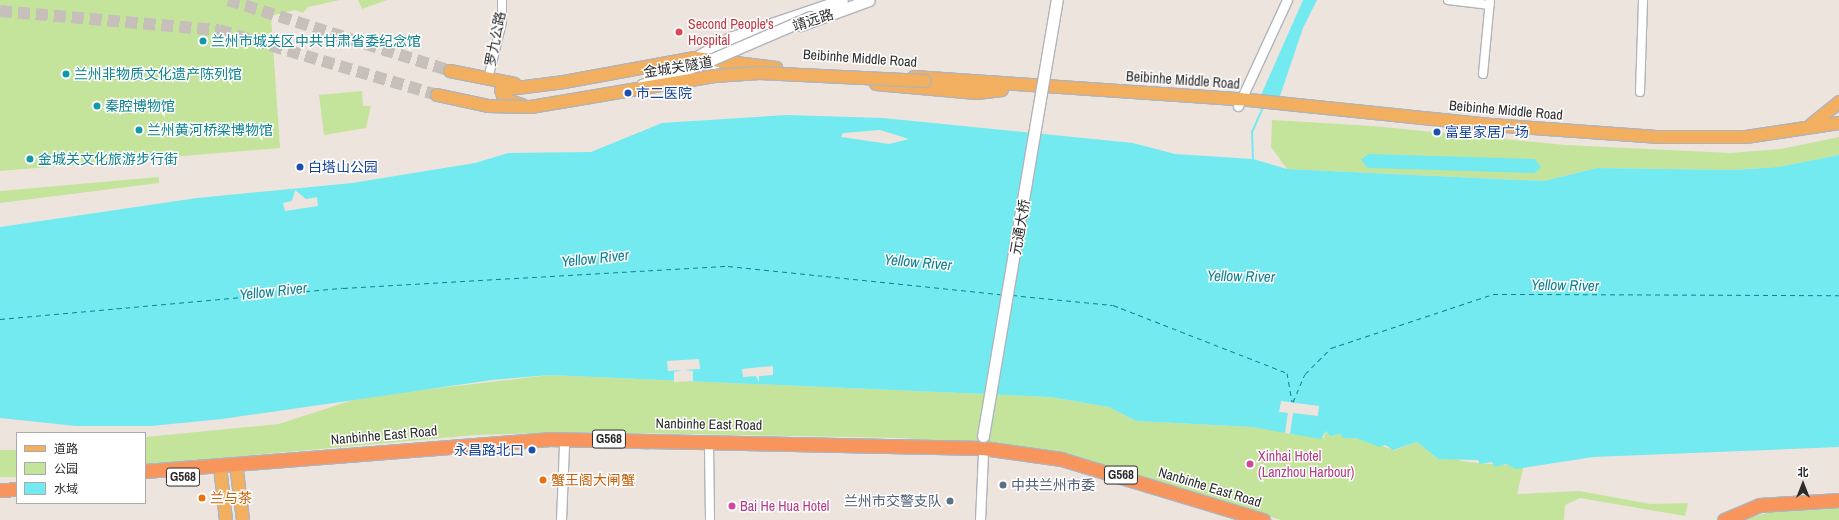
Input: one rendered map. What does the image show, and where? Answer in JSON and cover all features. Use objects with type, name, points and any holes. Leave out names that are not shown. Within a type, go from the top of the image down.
[{"type":"highway","name":"Nanbinhe East Road","points":[[146,480],[238,468],[548,439],[983,446],[1061,459],[1263,520]]},
{"type":"highway","name":"Nanbinhe East Road","points":[[238,468],[478,449],[564,445],[983,446],[1030,459],[1096,474],[1244,520]]},
{"type":"highway","name":"Nanbinhe East Road","points":[[146,471],[221,470]]},
{"type":"highway","points":[[0,481],[16,480]]},
{"type":"highway","points":[[0,490],[16,488]]},
{"type":"highway","points":[[1724,520],[1760,505],[1839,500]]},
{"type":"main road","name":"靖远路","points":[[695,58],[730,38],[842,0]]},
{"type":"main road","points":[[630,89],[708,61],[810,17],[855,0]]},
{"type":"main road","name":"靖远路","points":[[691,79],[716,60],[771,35],[869,0]]},
{"type":"main road","name":"元通大桥","points":[[983,446],[1057,0]]},
{"type":"main road","points":[[691,79],[695,58]]},
{"type":"main road","name":"Beibinhe Middle Road","points":[[526,84],[564,82],[695,58],[757,67],[1238,102],[1657,144],[1747,144],[1839,130]]},
{"type":"main road","points":[[450,71],[488,79],[526,84]]},
{"type":"main road","name":"金城关隧道","points":[[437,96],[488,106],[531,107],[630,89],[760,73],[925,82],[1002,90]]},
{"type":"main road","points":[[526,84],[508,87],[500,93],[515,104],[547,109],[691,79],[759,74],[977,92],[1002,90]]},
{"type":"main road","name":"Beibinhe Middle Road","points":[[1002,90],[1238,102]]},
{"type":"main road","points":[[1794,131],[1819,122],[1839,102]]},
{"type":"main road","name":"Beibinhe Middle Road","points":[[1273,106],[1657,137],[1746,137],[1794,131],[1839,123]]},
{"type":"main road","points":[[238,468],[243,520]]},
{"type":"main road","points":[[221,470],[226,520]]},
{"type":"street","name":"罗九公路","points":[[488,79],[502,22],[502,0]]},
{"type":"street","points":[[1238,102],[1287,0]]},
{"type":"street","points":[[1448,0],[1490,2],[1484,74]]},
{"type":"street","points":[[1640,92],[1643,0]]},
{"type":"street","points":[[561,520],[564,445]]},
{"type":"street","points":[[709,446],[710,520]]},
{"type":"street","points":[[980,520],[983,446]]},
{"type":"green space","points":[[0,0],[340,0],[308,7],[303,13],[295,10],[271,16],[280,148],[0,171]]},
{"type":"green space","points":[[358,0],[387,0],[362,9]]},
{"type":"green space","points":[[362,91],[363,106],[371,106],[366,128],[324,135],[319,95]]},
{"type":"green space","points":[[1272,120],[1373,126],[1565,145],[1730,153],[1781,149],[1839,137],[1839,155],[1778,167],[1734,170],[1597,168],[1544,181],[1287,169],[1271,147]]},
{"type":"green space","points":[[159,177],[159,183],[0,203],[0,191]]},
{"type":"green space","points":[[550,375],[1050,397],[1109,407],[1136,421],[1252,427],[1324,438],[1326,431],[1329,435],[1341,434],[1395,450],[1417,442],[1438,459],[1449,457],[1466,462],[1521,466],[1523,469],[1517,494],[1579,491],[1651,504],[1688,503],[1685,516],[1580,498],[1565,505],[1564,520],[1281,520],[1090,461],[1032,448],[902,438],[575,432],[475,435],[146,465],[146,437],[279,424],[362,397]]},
{"type":"green space","points":[[0,450],[16,450],[16,477],[0,477]]},
{"type":"green space","points":[[1839,507],[1839,520],[1742,520],[1781,509]]},
{"type":"water","points":[[1303,0],[1317,0],[1303,28],[1280,96],[1261,95]]},
{"type":"water","name":"Yellow River","points":[[787,115],[883,118],[1133,143],[1175,154],[1253,159],[1287,169],[1544,181],[1597,168],[1734,170],[1778,167],[1839,155],[1839,447],[1593,457],[1516,469],[1506,464],[1495,467],[1492,462],[1480,464],[1478,460],[1438,459],[1417,442],[1393,450],[1385,445],[1380,447],[1355,438],[1343,438],[1341,434],[1330,436],[1326,431],[1321,439],[1252,427],[1136,421],[1109,407],[1050,397],[550,375],[492,380],[222,419],[151,426],[76,426],[0,418],[0,227],[197,198],[352,183],[475,163],[508,153],[591,152],[662,123]],"holes":[[[880,130],[909,139],[889,144],[841,137],[843,133]]]},
{"type":"water","points":[[1368,154],[1535,159],[1541,168],[1534,173],[1368,168],[1361,160]]},
{"type":"pier","points":[[295,190],[306,199],[317,197],[318,206],[285,211],[283,203],[292,201]]},
{"type":"pier","points":[[699,359],[700,369],[684,370],[693,371],[693,381],[674,382],[674,372],[682,370],[668,371],[667,361]]},
{"type":"pier","points":[[773,366],[773,375],[759,376],[759,382],[756,376],[743,377],[742,369]]},
{"type":"pier","points":[[1281,401],[1319,406],[1318,416],[1293,413],[1290,434],[1285,433],[1288,413],[1279,412]]},
{"type":"waterway","points":[[1253,160],[1252,132],[1264,105]]},
{"type":"ferry route","points":[[0,319],[343,288],[728,266],[1001,294]]},
{"type":"ferry route","points":[[1293,402],[1305,374],[1331,348],[1493,294],[1839,295]]},
{"type":"ferry route","points":[[1012,295],[1113,305],[1287,373],[1292,402]]},
{"type":"tunnel","points":[[228,0],[450,71]]},
{"type":"tunnel","points":[[0,11],[219,30],[437,95]]},
{"type":"place","name":"Second People's Hospital","points":[[679,32]]},
{"type":"place","name":"兰州市城关区中共甘肃省委纪念馆","points":[[203,41]]},
{"type":"place","name":"兰州非物质文化遗产陈列馆","points":[[66,74]]},
{"type":"place","name":"市二医院","points":[[628,93]]},
{"type":"place","name":"秦腔博物馆","points":[[97,106]]},
{"type":"place","name":"兰州黄河桥梁博物馆","points":[[139,130]]},
{"type":"place","name":"富星家居广场","points":[[1437,132]]},
{"type":"place","name":"金城关文化旅游步行街","points":[[30,159]]},
{"type":"place","name":"白塔山公园","points":[[300,167]]},
{"type":"place","name":"永昌路北口","points":[[532,450]]},
{"type":"place","name":"Xinhai Hotel (Lanzhou Harbour)","points":[[1250,464]]},
{"type":"place","name":"蟹王阁大闸蟹","points":[[543,480]]},
{"type":"place","name":"中共兰州市委","points":[[1003,485]]},
{"type":"place","name":"兰与茶","points":[[202,498]]},
{"type":"place","name":"兰州市交警支队","points":[[950,501]]},
{"type":"place","name":"Bai He Hua Hotel","points":[[732,506]]}]
